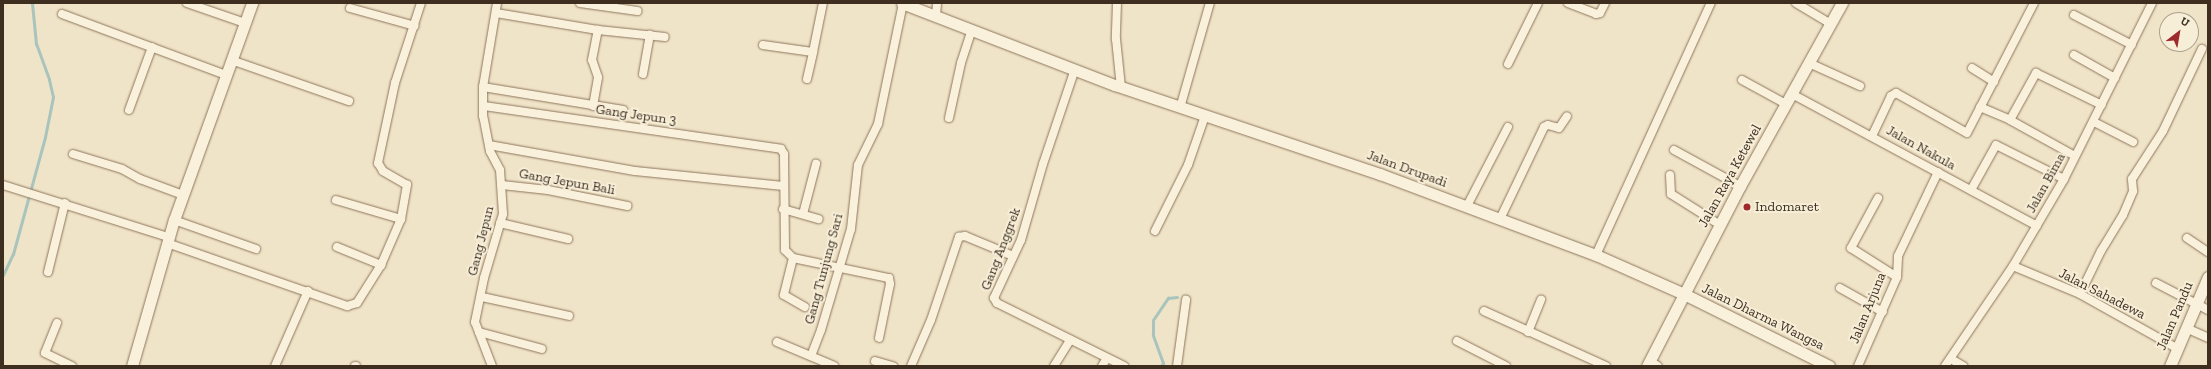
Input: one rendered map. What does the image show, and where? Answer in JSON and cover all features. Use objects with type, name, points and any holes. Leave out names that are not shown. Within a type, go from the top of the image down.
[{"type":"street","points":[[188,3],[244,23]]},
{"type":"street","points":[[132,366],[174,220],[252,3]]},
{"type":"street","points":[[3,185],[65,203],[347,306],[354,305],[381,265],[401,219],[407,185],[383,171],[378,163],[395,83],[415,26],[421,3]]},
{"type":"street","name":"Gang Jepun","points":[[492,366],[475,322],[482,296],[484,278],[504,205],[500,170],[489,145],[483,122],[483,87],[497,3]]},
{"type":"street","points":[[580,3],[637,10]]},
{"type":"street","points":[[807,79],[824,3]]},
{"type":"street","name":"Jalan Drupadi","points":[[903,3],[1118,86],[1380,174],[1467,206],[1596,255],[1684,294]]},
{"type":"street","name":"Gang Tunjung Sari","points":[[811,356],[821,330],[851,229],[858,165],[878,124],[903,3]]},
{"type":"street","points":[[936,15],[937,3]]},
{"type":"street","points":[[1117,3],[1116,39],[1118,86]]},
{"type":"street","points":[[1180,108],[1210,3]]},
{"type":"street","points":[[1508,64],[1538,3]]},
{"type":"street","points":[[1568,3],[1596,14],[1600,13],[1605,3]]},
{"type":"street","points":[[1596,255],[1710,3]]},
{"type":"street","points":[[1796,3],[1831,24]]},
{"type":"street","name":"Jalan Raya Ketewel","points":[[1652,364],[1684,294],[1740,186],[1842,3]]},
{"type":"street","points":[[1872,136],[1894,93],[1964,134],[1968,132],[2034,3]]},
{"type":"street","name":"Jalan Bima","points":[[1945,366],[2013,266],[2038,226],[2094,122],[2152,3]]},
{"type":"street","points":[[350,8],[415,26]]},
{"type":"street","points":[[496,13],[598,30],[665,37]]},
{"type":"street","points":[[62,14],[102,31],[152,47],[226,75]]},
{"type":"street","points":[[2074,15],[2132,45]]},
{"type":"street","points":[[593,106],[598,77],[592,60],[598,30]]},
{"type":"street","points":[[949,118],[961,63],[972,30]]},
{"type":"street","points":[[643,74],[650,35]]},
{"type":"street","points":[[763,45],[813,52]]},
{"type":"street","points":[[129,110],[152,47]]},
{"type":"street","points":[[2080,294],[2101,251],[2123,215],[2133,191],[2132,179],[2163,131],[2202,49]]},
{"type":"street","points":[[2074,55],[2115,78]]},
{"type":"street","points":[[231,60],[349,101]]},
{"type":"street","points":[[1809,63],[1860,86]]},
{"type":"street","points":[[1972,68],[1994,82]]},
{"type":"street","name":"Gang Anggrek","points":[[1074,69],[1043,164],[1021,240],[994,296],[996,301],[1070,340],[1124,366]]},
{"type":"street","points":[[2010,120],[2036,73],[2102,104]]},
{"type":"street","points":[[1742,80],[1786,104]]},
{"type":"street","points":[[483,87],[622,110]]},
{"type":"street","name":"Jalan Nakula","points":[[1792,94],[2038,226]]},
{"type":"street","name":"Gang Jepun 3","points":[[484,106],[784,151],[783,186]]},
{"type":"street","points":[[1980,108],[2010,120],[2075,156]]},
{"type":"street","points":[[1155,231],[1188,165],[1205,116]]},
{"type":"street","points":[[1500,219],[1544,127],[1548,125],[1559,128],[1567,116]]},
{"type":"street","points":[[2094,122],[2132,142]]},
{"type":"street","points":[[1467,206],[1508,128]]},
{"type":"street","points":[[489,145],[635,171],[783,186],[784,247],[793,258],[839,266],[890,280],[879,338]]},
{"type":"street","points":[[1971,190],[1996,145],[2064,179]]},
{"type":"street","points":[[1674,150],[1740,186]]},
{"type":"street","points":[[73,154],[122,169],[140,179],[183,194]]},
{"type":"street","points":[[803,214],[816,164]]},
{"type":"street","name":"Jalan Arjuna","points":[[1858,366],[1883,312],[1897,277],[1898,256],[1938,172]]},
{"type":"street","points":[[1670,175],[1671,194],[1720,224]]},
{"type":"street","name":"Gang Jepun Bali","points":[[502,185],[548,190],[628,206]]},
{"type":"street","points":[[1878,198],[1851,248],[1897,277]]},
{"type":"street","points":[[336,200],[401,219]]},
{"type":"street","points":[[48,272],[65,203]]},
{"type":"street","points":[[783,209],[819,219]]},
{"type":"street","points":[[174,220],[256,249]]},
{"type":"street","points":[[500,223],[568,239]]},
{"type":"street","points":[[910,366],[931,320],[960,237],[965,236],[1013,256]]},
{"type":"street","points":[[2187,238],[2208,252]]},
{"type":"street","points":[[337,247],[381,265]]},
{"type":"street","points":[[793,258],[784,295],[805,307]]},
{"type":"street","name":"Jalan Sahadewa","points":[[2013,266],[2080,294],[2178,349]]},
{"type":"street","name":"Jalan Pandu","points":[[2170,366],[2208,278]]},
{"type":"street","points":[[2156,283],[2208,310]]},
{"type":"street","points":[[1840,288],[1883,312]]},
{"type":"street","points":[[275,366],[308,291]]},
{"type":"street","name":"Jalan Dharma Wangsa","points":[[1684,294],[1829,366]]},
{"type":"street","points":[[482,296],[569,316]]},
{"type":"street","points":[[1528,332],[1541,299]]},
{"type":"street","points":[[1177,366],[1186,300]]},
{"type":"street","points":[[1484,311],[1606,366]]},
{"type":"street","points":[[57,323],[45,353],[72,366]]},
{"type":"street","points":[[2186,328],[2208,338]]},
{"type":"street","points":[[479,332],[542,349]]},
{"type":"street","points":[[1054,366],[1070,340]]},
{"type":"street","points":[[1457,341],[1506,366]]},
{"type":"street","points":[[777,342],[834,366]]},
{"type":"street","points":[[1102,366],[1107,358]]},
{"type":"street","points":[[1951,358],[1964,366]]},
{"type":"street","points":[[875,360],[893,366]]},
{"type":"waterway","points":[[3,275],[13,254],[45,137],[53,97],[49,79],[36,44],[32,3]]},
{"type":"waterway","points":[[1161,366],[1163,363],[1153,335],[1153,320],[1168,298],[1177,297]]},
{"type":"place","name":"Indomaret","points":[[1747,207]]}]
